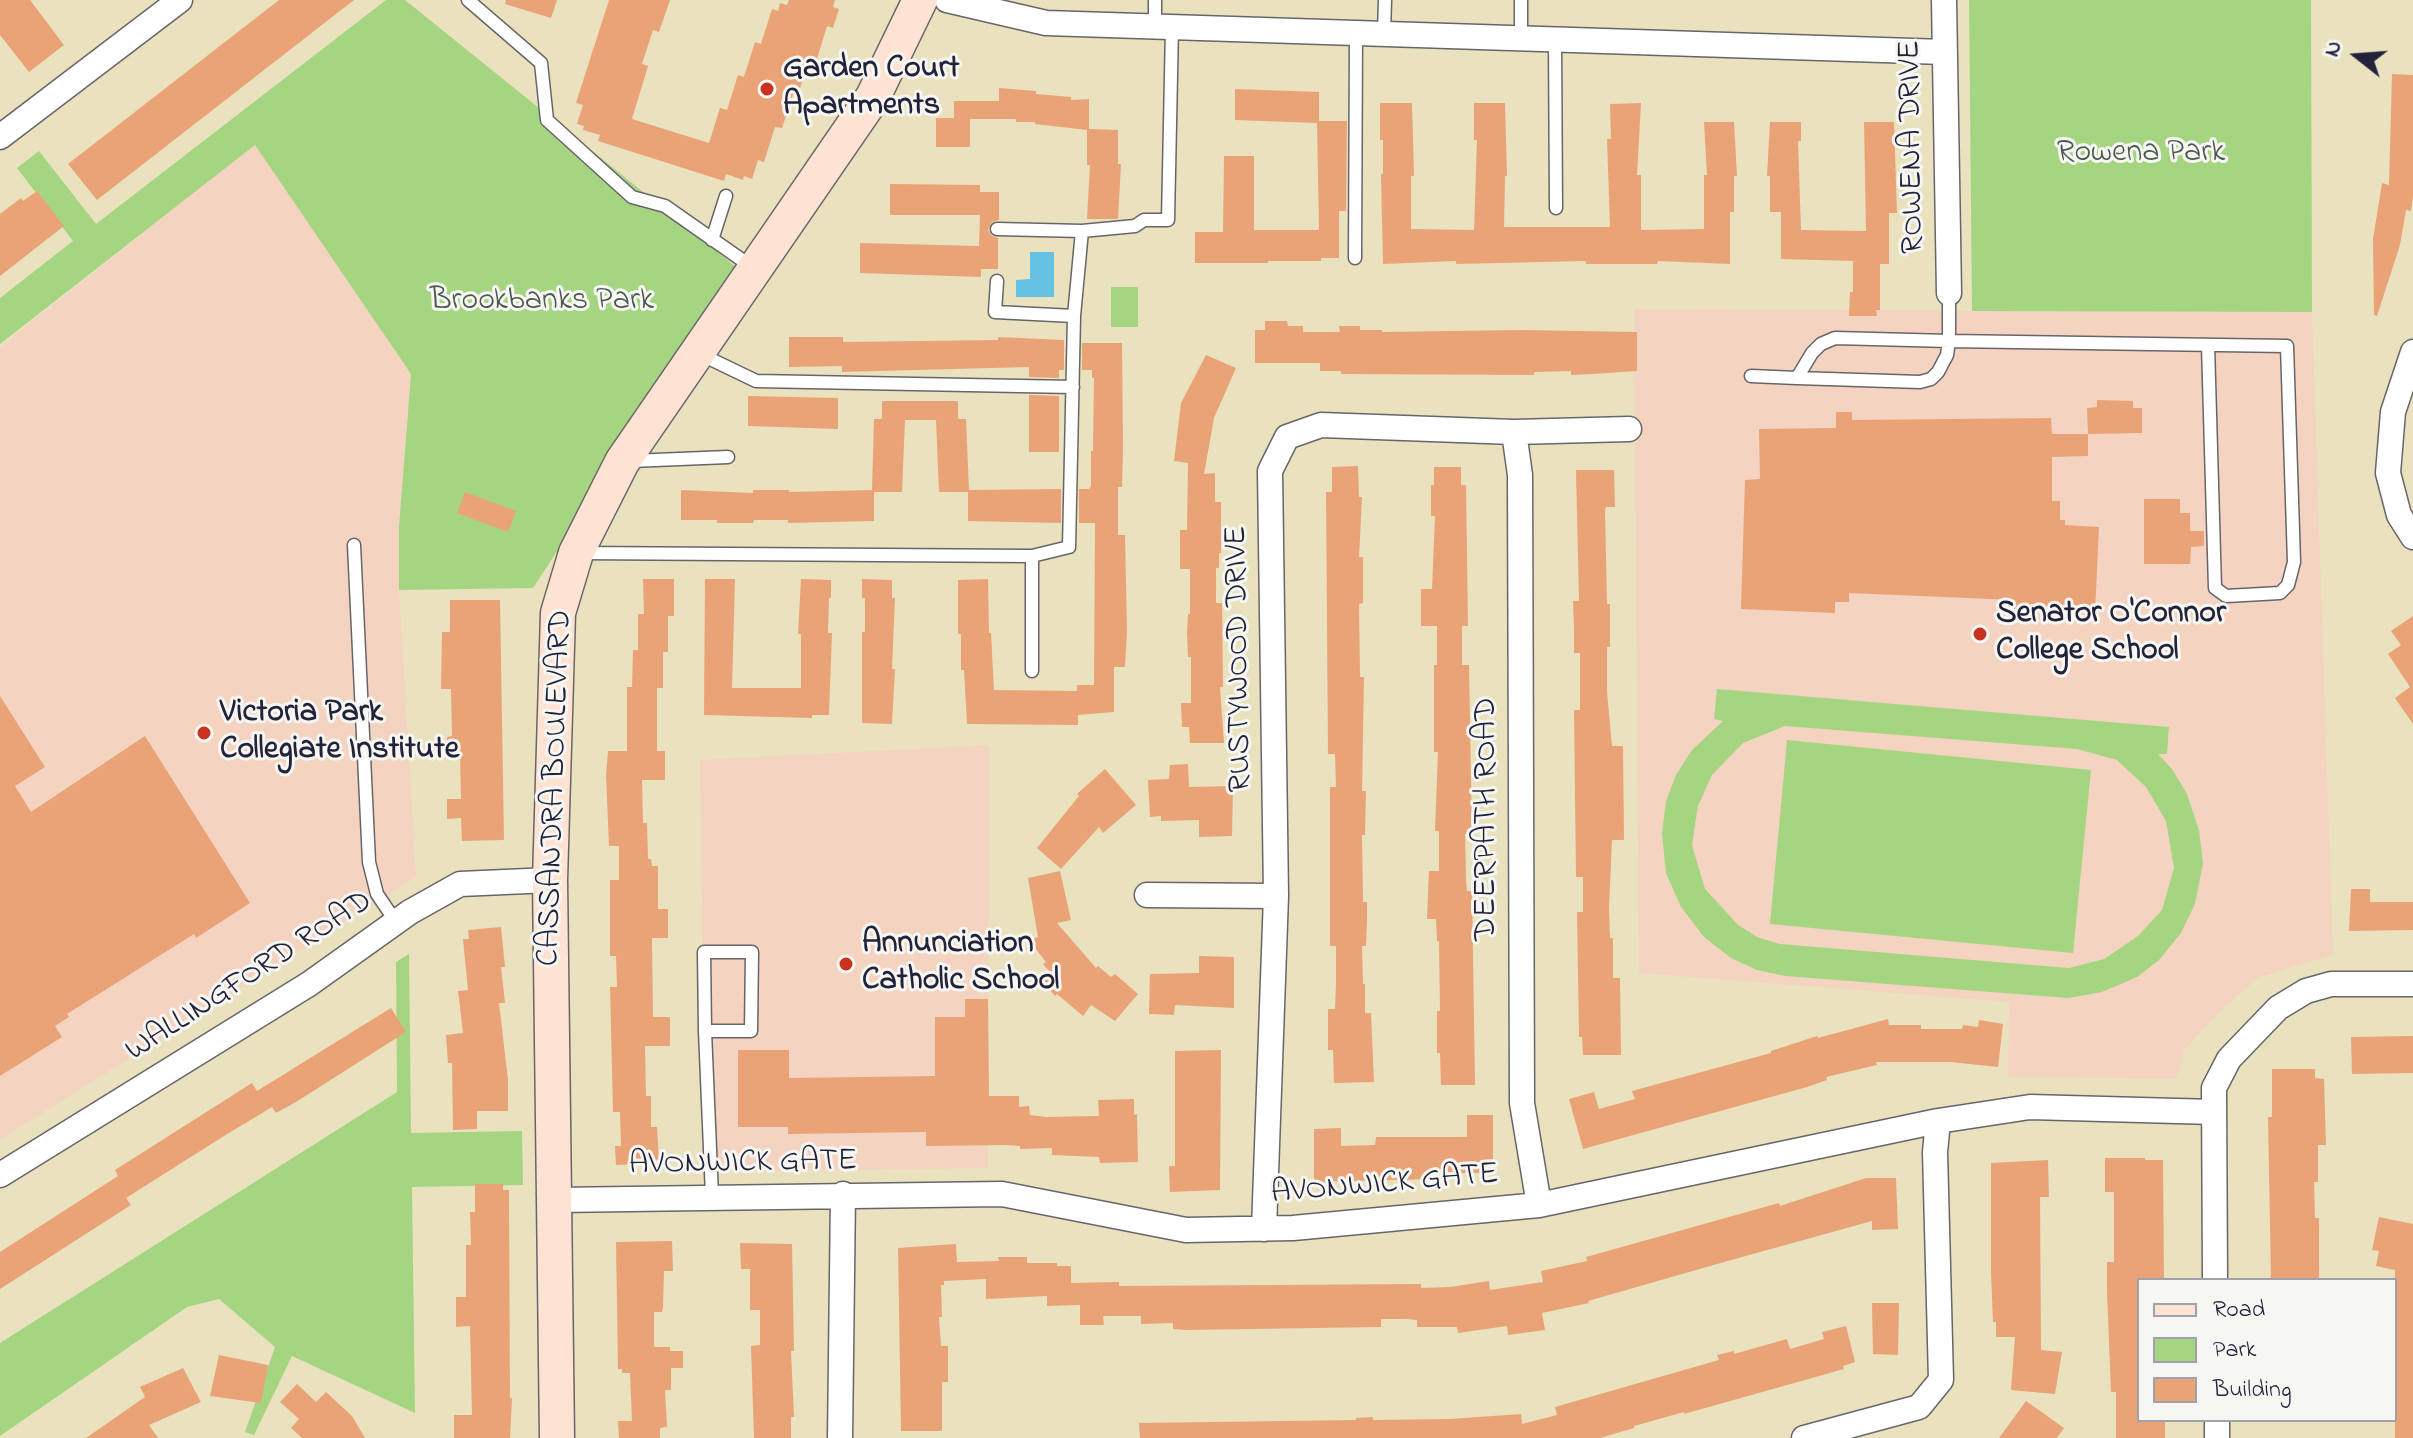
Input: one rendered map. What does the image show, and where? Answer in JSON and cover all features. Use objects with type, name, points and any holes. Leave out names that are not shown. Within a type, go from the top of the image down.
[{"type":"street","points":[[2,130],[180,0]]},
{"type":"street","name":"CASSANDRA BOULEVARD","points":[[557,1438],[550,880],[558,613],[576,553],[622,462],[873,97],[920,0]]},
{"type":"street","points":[[947,0],[1046,23],[1944,52]]},
{"type":"street","name":"ROWENA DRIVE","points":[[1944,0],[1949,293]]},
{"type":"street","points":[[2413,352],[2393,412],[2388,473],[2399,515],[2413,537]]},
{"type":"street","name":"RUSTYWOOD DRIVE","points":[[1264,1229],[1276,896],[1270,471],[1287,437],[1321,425],[1514,432],[1629,429]]},
{"type":"street","name":"DEERPATH ROAD","points":[[1514,432],[1520,475],[1522,1103],[1539,1205]]},
{"type":"street","name":"WALLINGFORD ROAD","points":[[0,1175],[309,984],[396,922],[460,884],[550,880]]},
{"type":"street","points":[[1147,895],[1276,896]]},
{"type":"street","points":[[2215,1278],[2214,1088],[2229,1059],[2278,1008],[2306,991],[2331,984],[2413,984]]},
{"type":"street","name":"AVONWICK GATE","points":[[555,1200],[1002,1194],[1186,1230],[1293,1228],[1539,1205],[1938,1121],[2030,1107],[2214,1112]]},
{"type":"street","points":[[1804,1438],[1919,1407],[1941,1380],[1935,1152],[1938,1121]]},
{"type":"street","points":[[840,1438],[843,1194]]},
{"type":"lane","points":[[468,0],[541,63],[547,120],[632,197],[665,206],[755,268]]},
{"type":"lane","points":[[997,229],[1082,231],[1135,226],[1144,220],[1168,220],[1163,27],[1155,0]]},
{"type":"lane","points":[[1384,34],[1385,0]]},
{"type":"lane","points":[[1521,0],[1521,39]]},
{"type":"lane","points":[[1355,258],[1356,33]]},
{"type":"lane","points":[[1555,40],[1556,208]]},
{"type":"lane","points":[[712,240],[726,196]]},
{"type":"lane","points":[[576,553],[1032,556],[1069,547],[1074,316],[1082,231]]},
{"type":"lane","points":[[997,281],[995,312],[1074,316]]},
{"type":"lane","points":[[1751,376],[1923,382],[1938,372],[1947,355],[1949,293]]},
{"type":"lane","points":[[1797,378],[1812,353],[1821,344],[1835,338],[2287,346],[2294,562],[2288,585],[2277,594],[2226,596],[2215,588],[2208,345]]},
{"type":"lane","points":[[697,352],[756,381],[1073,387]]},
{"type":"lane","points":[[622,462],[728,457]]},
{"type":"lane","points":[[354,545],[369,862],[377,894],[396,922]]},
{"type":"lane","points":[[1032,556],[1032,671]]},
{"type":"lane","points":[[705,1031],[751,1031],[752,952],[704,952],[705,1031],[712,1196]]},
{"type":"shaded area","name":"Victoria Park Collegiate Institute","points":[[255,144],[411,374],[399,526],[399,590],[416,877],[0,1140],[0,347]]},
{"type":"shaded area","name":"Senator O'Connor College School","points":[[1634,309],[2312,312],[2333,955],[2259,977],[2221,1010],[2184,1050],[2177,1079],[2008,1077],[2009,1002],[1639,973]]},
{"type":"shaded area","name":"Annunciation Catholic School","points":[[989,745],[988,1168],[706,1172],[700,760]]},
{"type":"green space","name":"Brookbanks Park","points":[[386,0],[405,0],[741,271],[533,588],[399,590],[399,526],[411,374],[255,145],[0,344],[0,298],[73,241],[17,168],[39,151],[96,224]]},
{"type":"green space","name":"Rowena Park","points":[[1969,0],[2311,0],[2312,312],[1972,311]]},
{"type":"green space","points":[[1111,287],[1138,287],[1138,327],[1111,327]]},
{"type":"green space","points":[[1717,689],[2169,727],[2167,754],[2158,754],[2172,769],[2187,794],[2199,830],[2203,863],[2195,904],[2181,933],[2159,960],[2137,977],[2102,992],[2068,998],[1785,976],[1757,970],[1731,958],[1704,937],[1681,907],[1666,873],[1662,834],[1666,801],[1676,775],[1692,750],[1723,721],[1714,719]],"holes":[[[1785,726],[2077,749],[2117,760],[2146,787],[2166,821],[2174,868],[2162,910],[2138,936],[2104,959],[2069,968],[1780,944],[1757,937],[1738,925],[1705,889],[1692,845],[1698,806],[1712,775],[1743,743]]]},
{"type":"green space","points":[[1787,740],[2091,770],[2073,953],[1770,924]]},
{"type":"green space","points":[[409,954],[411,1133],[522,1131],[523,1185],[412,1187],[415,1413],[292,1356],[254,1435],[245,1432],[275,1347],[219,1299],[187,1307],[0,1436],[0,1343],[397,1092],[396,962]]},
{"type":"water","points":[[1030,252],[1054,252],[1054,297],[1016,297],[1016,280],[1030,279]]},
{"type":"building","points":[[0,0],[30,0],[64,45],[29,72],[0,35]]},
{"type":"building","points":[[279,0],[354,0],[97,200],[68,164]]},
{"type":"building","points":[[506,0],[557,0],[551,18],[505,4]]},
{"type":"building","name":"Garden Court Apartments","points":[[609,0],[670,0],[659,32],[653,30],[642,64],[648,66],[632,119],[709,143],[720,108],[727,110],[738,75],[744,77],[755,42],[761,44],[772,9],[778,11],[780,3],[787,5],[789,0],[835,0],[833,7],[839,9],[833,28],[827,26],[816,62],[809,60],[798,95],[793,94],[782,128],[775,127],[764,162],[758,160],[752,179],[744,176],[743,180],[726,174],[724,181],[598,141],[600,135],[583,130],[584,126],[577,124],[583,105],[576,103]]},
{"type":"building","points":[[2392,74],[2413,75],[2413,196],[2411,211],[2406,210],[2400,245],[2377,316],[2374,315],[2373,239],[2382,183],[2389,185]]},
{"type":"building","points":[[999,88],[1036,91],[1036,94],[1071,97],[1071,100],[1089,99],[1089,129],[1118,130],[1118,164],[1121,164],[1118,219],[1087,219],[1090,165],[1087,165],[1087,130],[1016,122],[1016,119],[970,119],[970,147],[936,147],[936,118],[954,118],[954,101],[999,101]]},
{"type":"building","points":[[1235,89],[1319,92],[1319,121],[1347,121],[1346,211],[1339,211],[1339,258],[1268,263],[1195,263],[1195,232],[1223,232],[1224,156],[1254,156],[1254,230],[1319,230],[1317,123],[1235,120]]},
{"type":"building","points":[[1380,103],[1412,103],[1414,176],[1411,176],[1411,229],[1474,230],[1477,140],[1474,140],[1474,103],[1505,103],[1507,176],[1504,227],[1610,227],[1607,139],[1611,139],[1610,104],[1641,103],[1637,175],[1641,175],[1641,230],[1704,229],[1704,175],[1707,175],[1704,122],[1734,122],[1737,176],[1734,176],[1734,212],[1730,212],[1730,264],[1658,261],[1657,264],[1586,264],[1586,261],[1456,264],[1456,261],[1383,264]]},
{"type":"building","points":[[1770,122],[1801,122],[1801,141],[1798,141],[1801,230],[1866,231],[1864,122],[1894,122],[1897,213],[1889,213],[1889,264],[1880,264],[1880,310],[1876,310],[1877,316],[1849,316],[1853,261],[1781,259],[1781,212],[1770,212],[1770,176],[1767,176]]},
{"type":"building","points":[[890,184],[980,185],[980,192],[999,192],[999,220],[992,222],[988,230],[998,238],[998,269],[981,269],[981,277],[860,273],[860,243],[979,246],[980,215],[890,215]]},
{"type":"building","points":[[37,191],[64,226],[0,276],[0,214],[21,198],[23,201]]},
{"type":"building","points":[[1265,321],[1287,321],[1288,326],[1303,326],[1303,332],[1340,332],[1339,326],[1360,326],[1360,330],[1382,332],[1637,332],[1637,371],[1571,375],[1571,371],[1534,372],[1534,375],[1341,374],[1341,371],[1320,371],[1320,363],[1255,363],[1255,330],[1265,330]]},
{"type":"building","points":[[789,337],[843,337],[843,342],[998,340],[998,337],[1064,340],[1064,370],[1059,370],[1059,378],[1029,377],[1029,367],[842,372],[842,366],[789,367]]},
{"type":"building","points":[[1082,343],[1122,343],[1123,451],[1122,487],[1118,487],[1118,535],[1125,535],[1127,631],[1125,667],[1114,667],[1114,712],[1078,715],[1078,725],[967,724],[961,634],[958,634],[958,580],[988,579],[994,690],[1077,691],[1077,685],[1094,685],[1095,523],[1079,523],[1079,489],[1089,489],[1091,486],[1094,378],[1092,370],[1082,370]]},
{"type":"building","points":[[1206,355],[1236,368],[1214,418],[1204,474],[1215,473],[1215,502],[1221,502],[1221,553],[1219,568],[1216,568],[1216,603],[1222,603],[1223,687],[1220,687],[1224,743],[1190,743],[1189,727],[1182,727],[1181,703],[1191,703],[1191,657],[1188,657],[1187,633],[1190,569],[1180,569],[1180,530],[1187,530],[1188,463],[1174,461],[1181,403]]},
{"type":"building","points":[[1029,395],[1059,396],[1059,452],[1029,452]]},
{"type":"building","points":[[748,396],[838,398],[838,429],[748,426]]},
{"type":"building","points":[[2097,400],[2133,401],[2133,408],[2142,408],[2142,433],[2088,434],[2087,408],[2097,407]]},
{"type":"building","points":[[882,401],[958,401],[958,419],[966,419],[969,490],[1061,489],[1061,523],[968,521],[968,492],[939,492],[936,420],[905,420],[902,492],[874,492],[874,521],[788,523],[788,520],[754,520],[753,523],[717,523],[717,520],[681,520],[681,490],[753,493],[753,490],[872,490],[874,419],[882,419]]},
{"type":"building","points":[[1836,412],[1852,412],[1852,420],[2051,418],[2052,434],[2088,434],[2088,456],[2052,457],[2052,501],[2060,501],[2060,520],[2065,520],[2065,525],[2099,527],[2095,613],[2014,609],[2015,600],[1849,593],[1849,602],[1835,602],[1835,613],[1741,609],[1745,480],[1760,479],[1759,429],[1836,428]]},
{"type":"building","points":[[1358,466],[1359,497],[1362,497],[1359,557],[1363,557],[1363,603],[1359,604],[1360,677],[1364,677],[1362,791],[1366,791],[1365,835],[1362,835],[1363,902],[1367,902],[1366,946],[1362,946],[1365,1013],[1371,1013],[1374,1082],[1334,1083],[1333,1050],[1328,1050],[1328,1009],[1335,1009],[1336,984],[1336,946],[1330,946],[1330,787],[1336,787],[1335,754],[1328,754],[1326,492],[1332,492],[1332,467]]},
{"type":"building","points":[[1434,467],[1461,467],[1461,485],[1466,485],[1468,626],[1462,626],[1462,665],[1469,665],[1472,834],[1465,834],[1467,891],[1472,891],[1475,1085],[1441,1085],[1440,1053],[1437,1053],[1439,941],[1436,919],[1427,919],[1429,871],[1439,871],[1439,831],[1435,831],[1438,752],[1434,752],[1437,626],[1421,626],[1421,589],[1432,589],[1435,516],[1431,516],[1431,485],[1434,485]]},
{"type":"building","points":[[1576,470],[1614,470],[1615,507],[1606,507],[1605,510],[1607,604],[1610,604],[1607,692],[1612,746],[1623,746],[1624,840],[1612,840],[1609,908],[1613,978],[1620,978],[1621,1055],[1583,1055],[1582,1037],[1579,1037],[1577,912],[1583,912],[1583,877],[1576,877],[1574,710],[1580,710],[1580,653],[1574,653],[1573,601],[1579,601]]},
{"type":"building","points":[[465,492],[516,511],[508,532],[457,513]]},
{"type":"building","points":[[2144,499],[2180,499],[2180,513],[2190,513],[2190,531],[2204,531],[2204,546],[2191,547],[2190,564],[2144,564]]},
{"type":"building","points":[[643,579],[674,579],[674,616],[668,616],[668,652],[663,652],[663,688],[657,688],[657,751],[665,751],[665,780],[642,780],[648,859],[651,859],[652,866],[658,866],[658,909],[668,909],[668,938],[652,938],[653,1017],[670,1017],[670,1046],[645,1046],[646,1096],[651,1096],[651,1127],[657,1127],[659,1160],[616,1165],[615,1146],[621,1146],[620,1112],[613,1112],[610,987],[617,987],[616,956],[610,956],[610,880],[619,880],[619,846],[609,846],[606,775],[608,751],[627,751],[627,687],[632,687],[633,650],[638,650],[638,614],[644,614]]},
{"type":"building","points":[[705,579],[735,579],[732,688],[801,688],[801,634],[798,634],[801,579],[831,580],[829,715],[812,715],[812,718],[704,715]]},
{"type":"building","points":[[862,579],[892,580],[892,598],[895,598],[892,669],[895,669],[892,724],[862,723],[865,598],[862,598]]},
{"type":"building","points":[[450,600],[500,600],[504,840],[462,841],[461,818],[447,819],[447,799],[461,799],[460,754],[447,754],[447,737],[452,736],[451,689],[441,689],[442,632],[450,632]]},
{"type":"building","points":[[2413,616],[2413,724],[2395,698],[2410,687],[2388,654],[2401,645],[2391,631]]},
{"type":"building","points":[[0,696],[45,767],[15,786],[31,812],[145,736],[250,903],[196,938],[194,934],[67,1014],[69,1017],[55,1026],[62,1037],[0,1076]]},
{"type":"building","points":[[1188,764],[1189,787],[1233,786],[1232,836],[1199,837],[1199,820],[1161,821],[1161,816],[1150,817],[1148,780],[1169,779],[1170,765]]},
{"type":"building","points":[[1105,769],[1136,805],[1103,833],[1099,827],[1061,869],[1037,848],[1079,796],[1077,794]]},
{"type":"building","points":[[1060,871],[1071,920],[1057,923],[1096,968],[1098,966],[1111,977],[1115,974],[1138,994],[1115,1021],[1091,1005],[1083,1016],[1057,994],[1055,996],[1042,981],[1051,973],[1029,940],[1038,937],[1028,878]]},
{"type":"building","points":[[2351,889],[2370,889],[2370,902],[2413,902],[2413,930],[2349,931]]},
{"type":"building","points":[[501,927],[505,1003],[499,1003],[508,1080],[508,1111],[477,1111],[477,1129],[453,1130],[452,1063],[448,1063],[446,1035],[463,1033],[458,991],[468,990],[463,939],[469,939],[468,930]]},
{"type":"building","points":[[1199,956],[1234,957],[1234,1008],[1175,1005],[1174,1015],[1149,1014],[1150,974],[1199,973]]},
{"type":"building","points":[[965,999],[988,999],[989,1096],[1019,1096],[1019,1107],[1029,1106],[1030,1115],[1046,1117],[1099,1116],[1098,1100],[1134,1099],[1138,1162],[1100,1163],[1099,1157],[1052,1155],[1052,1148],[926,1146],[926,1132],[788,1134],[788,1127],[738,1127],[738,1050],[789,1050],[789,1078],[935,1076],[935,1017],[965,1017]]},
{"type":"building","points":[[391,1008],[406,1032],[296,1102],[276,1113],[272,1107],[126,1198],[131,1205],[0,1289],[0,1252],[118,1176],[115,1170],[252,1083],[257,1091]]},
{"type":"building","points":[[1888,1019],[1889,1025],[1921,1025],[1921,1029],[1962,1029],[1963,1025],[1978,1027],[1979,1020],[2003,1024],[1998,1067],[1951,1062],[1876,1062],[1877,1065],[1826,1077],[1827,1080],[1807,1087],[1583,1149],[1569,1099],[1594,1092],[1599,1109],[1635,1099],[1632,1091],[1771,1053],[1817,1036]]},
{"type":"building","points":[[2413,1036],[2413,1073],[2352,1074],[2351,1037]]},
{"type":"building","points":[[1221,1050],[1220,1190],[1170,1192],[1169,1166],[1175,1166],[1175,1051]]},
{"type":"building","points":[[2272,1069],[2315,1069],[2315,1078],[2324,1079],[2326,1145],[2318,1145],[2318,1182],[2314,1182],[2315,1218],[2319,1218],[2319,1278],[2271,1278],[2268,1117],[2272,1117]]},
{"type":"building","points":[[1467,1115],[1493,1115],[1493,1173],[1446,1173],[1432,1175],[1432,1179],[1314,1182],[1314,1129],[1341,1128],[1341,1146],[1375,1145],[1376,1137],[1467,1137]]},
{"type":"building","points":[[2105,1158],[2163,1160],[2164,1278],[2137,1278],[2137,1422],[2165,1422],[2165,1438],[2116,1438],[2116,1392],[2111,1392],[2107,1292],[2107,1262],[2114,1262],[2114,1192],[2105,1192]]},
{"type":"building","points":[[2048,1160],[2049,1197],[2040,1197],[2041,1350],[2062,1352],[2055,1394],[2011,1390],[2015,1337],[1996,1337],[1991,1273],[1991,1163]]},
{"type":"building","points":[[1866,1178],[1896,1178],[1898,1229],[1872,1230],[1872,1221],[1589,1303],[1542,1313],[1545,1330],[1508,1335],[1507,1326],[1458,1333],[1457,1327],[1417,1327],[1417,1320],[1407,1319],[1381,1319],[1381,1327],[1186,1330],[1173,1329],[1173,1323],[1141,1324],[1141,1316],[1103,1316],[1104,1325],[1080,1325],[1080,1305],[1047,1306],[1047,1296],[986,1299],[986,1279],[944,1281],[941,1285],[942,1317],[939,1317],[941,1346],[948,1346],[948,1382],[942,1382],[942,1431],[901,1431],[898,1248],[956,1244],[957,1262],[1027,1257],[1027,1263],[1057,1263],[1057,1266],[1071,1266],[1071,1283],[1119,1282],[1119,1286],[1421,1284],[1421,1288],[1489,1281],[1490,1290],[1543,1282],[1541,1271],[1587,1261],[1586,1257],[1779,1203],[1780,1206]]},
{"type":"building","points":[[475,1184],[503,1184],[503,1190],[509,1190],[510,1438],[454,1438],[454,1415],[472,1415],[470,1326],[456,1327],[456,1297],[466,1297],[466,1245],[471,1245],[470,1212],[475,1212]]},
{"type":"building","points":[[2379,1217],[2413,1224],[2413,1438],[2395,1438],[2397,1278],[2395,1270],[2376,1266],[2379,1251],[2372,1250]]},
{"type":"building","points":[[672,1241],[673,1271],[664,1271],[662,1312],[654,1312],[654,1347],[683,1351],[683,1368],[671,1368],[671,1390],[665,1390],[667,1427],[660,1428],[660,1438],[619,1438],[618,1421],[632,1421],[630,1373],[622,1373],[622,1369],[618,1369],[616,1242]]},
{"type":"building","points":[[740,1243],[792,1244],[794,1417],[791,1417],[791,1438],[754,1438],[751,1346],[760,1345],[760,1310],[750,1310],[750,1269],[741,1269]]},
{"type":"building","points":[[1872,1303],[1899,1303],[1898,1355],[1873,1354]]},
{"type":"building","points":[[1846,1326],[1855,1362],[1843,1366],[1844,1369],[1600,1438],[1140,1438],[1139,1423],[1356,1420],[1373,1417],[1373,1420],[1450,1419],[1521,1414],[1522,1424],[1557,1415],[1555,1407],[1719,1360],[1717,1355],[1734,1351],[1734,1354],[1787,1339],[1790,1349],[1824,1339],[1822,1332]]},
{"type":"building","points":[[219,1355],[268,1365],[261,1403],[210,1396]]},
{"type":"building","points":[[183,1368],[201,1402],[149,1425],[158,1438],[86,1438],[145,1397],[140,1387]]},
{"type":"building","points":[[297,1384],[316,1402],[326,1392],[352,1416],[365,1438],[302,1438],[291,1428],[299,1419],[280,1402]]},
{"type":"building","points":[[2026,1401],[2064,1428],[2057,1438],[1999,1438]]},
{"type":"place","name":"Garden Court Apartments","points":[[767,89]]},
{"type":"place","name":"Senator O'Connor College School","points":[[1980,634]]},
{"type":"place","name":"Victoria Park Collegiate Institute","points":[[204,733]]},
{"type":"place","name":"Annunciation Catholic School","points":[[846,964]]}]
